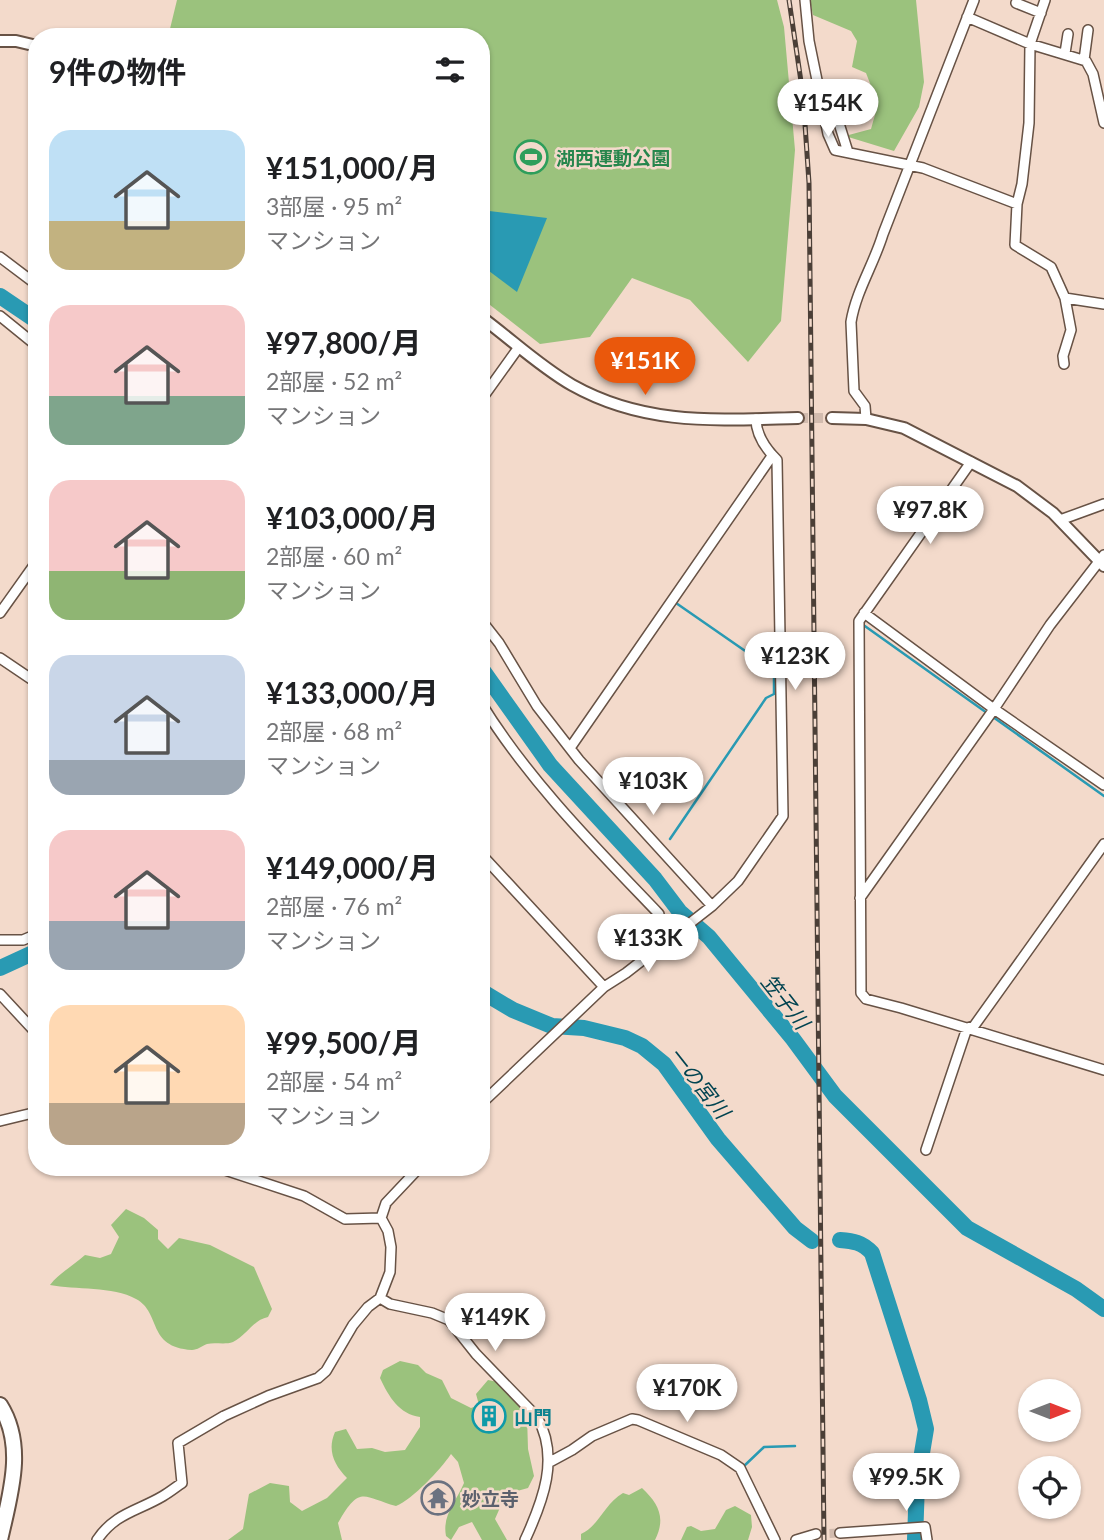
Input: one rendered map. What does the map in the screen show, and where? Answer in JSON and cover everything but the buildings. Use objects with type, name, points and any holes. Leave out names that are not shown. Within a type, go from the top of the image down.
[{"type":"main road","points":[[0,1405],[7,1416],[15,1452],[12,1492],[0,1540]]},
{"type":"street","points":[[805,0],[809,41],[828,134],[835,150],[910,164],[959,180],[1017,204]]},
{"type":"street","points":[[866,419],[865,406],[854,391],[853,311],[974,0]]},
{"type":"street","points":[[1045,0],[1030,44],[1029,123],[1017,204],[1015,245],[1051,267],[1065,298],[1071,330],[1063,356],[1064,364]]},
{"type":"street","points":[[1016,3],[1041,13]]},
{"type":"street","points":[[967,17],[1030,44],[1084,60],[1093,74],[1104,123]]},
{"type":"street","points":[[1084,60],[1088,30]]},
{"type":"street","points":[[1065,53],[1068,34]]},
{"type":"street","points":[[0,41],[28,44]]},
{"type":"street","points":[[837,117],[848,152]]},
{"type":"street","points":[[0,257],[28,278]]},
{"type":"street","points":[[1065,298],[1104,304]]},
{"type":"street","points":[[0,316],[28,339]]},
{"type":"street","points":[[490,324],[572,385],[619,407],[690,420],[798,418]]},
{"type":"street","points":[[490,387],[519,346]]},
{"type":"street","points":[[832,418],[866,419],[904,428],[971,461],[1017,486],[1060,520],[1102,561],[1088,573],[1050,625],[859,899]]},
{"type":"street","points":[[490,1095],[604,986],[626,973],[712,906],[738,881],[783,816],[777,460],[759,434],[756,419]]},
{"type":"street","points":[[570,748],[772,456]]},
{"type":"street","points":[[971,461],[859,621],[861,993],[866,999],[1104,1070]]},
{"type":"street","points":[[1060,520],[1104,504]]},
{"type":"street","points":[[0,613],[28,574]]},
{"type":"street","points":[[864,613],[994,709],[1104,785]]},
{"type":"street","points":[[490,632],[537,706],[570,748],[712,906]]},
{"type":"street","points":[[0,658],[28,677]]},
{"type":"street","points":[[490,716],[509,744],[574,824],[659,914]]},
{"type":"street","points":[[967,1028],[974,1026],[1104,844]]},
{"type":"street","points":[[490,864],[604,986]]},
{"type":"street","points":[[0,940],[28,938]]},
{"type":"street","points":[[0,994],[28,1024]]},
{"type":"street","points":[[926,1150],[967,1028]]},
{"type":"street","points":[[0,1121],[28,1113]]},
{"type":"street","points":[[243,1176],[304,1196],[345,1219],[381,1218]]},
{"type":"street","points":[[97,1540],[103,1531],[126,1513],[163,1497],[182,1483],[178,1443],[224,1416],[318,1378],[326,1371],[353,1325],[368,1307],[380,1298],[390,1272],[391,1247],[388,1231],[381,1218],[386,1203],[412,1176]]},
{"type":"street","points":[[380,1298],[390,1304],[432,1313],[449,1320],[476,1354],[537,1417],[542,1426],[548,1463],[546,1489],[525,1540]]},
{"type":"street","points":[[548,1463],[592,1436],[632,1419],[638,1420],[713,1451],[740,1468],[775,1540]]},
{"type":"street","points":[[840,1533],[890,1535],[925,1527],[927,1540]]},
{"type":"street","points":[[801,1539],[816,1534]]},
{"type":"green space","points":[[177,0],[777,0],[784,27],[795,150],[781,321],[748,362],[690,300],[632,278],[590,337],[540,344],[490,305],[490,28],[170,28]]},
{"type":"green space","points":[[810,0],[916,0],[924,82],[919,107],[894,151],[845,136],[871,129],[878,104],[866,73],[852,67],[857,41],[851,31],[813,15]]},
{"type":"green space","points":[[126,1209],[144,1218],[158,1230],[158,1239],[168,1249],[179,1238],[210,1245],[254,1267],[272,1309],[268,1317],[258,1321],[233,1342],[207,1344],[192,1350],[177,1348],[161,1336],[149,1312],[136,1299],[105,1290],[50,1285],[85,1255],[100,1258],[111,1254],[119,1237],[111,1225]]},
{"type":"green space","points":[[400,1361],[418,1365],[426,1373],[442,1380],[451,1398],[471,1408],[479,1405],[476,1394],[488,1380],[498,1382],[527,1416],[528,1449],[534,1476],[528,1488],[506,1494],[495,1519],[507,1540],[482,1540],[472,1522],[459,1527],[451,1540],[446,1536],[448,1515],[464,1483],[458,1462],[451,1454],[426,1483],[396,1506],[369,1497],[357,1498],[338,1523],[342,1540],[228,1540],[243,1529],[249,1494],[270,1483],[289,1486],[290,1502],[302,1511],[327,1498],[347,1478],[333,1457],[335,1432],[346,1429],[357,1449],[372,1448],[385,1452],[405,1450],[420,1427],[420,1417],[400,1408],[380,1378],[383,1370]]},
{"type":"green space","points":[[642,1488],[659,1512],[660,1525],[655,1540],[581,1540],[581,1534],[593,1526],[617,1497],[623,1493],[629,1495]]},
{"type":"green space","points":[[735,1506],[751,1515],[752,1527],[748,1540],[681,1540],[687,1527],[701,1531],[715,1529],[726,1510]]},
{"type":"water","points":[[490,211],[547,218],[517,292],[490,272]]},
{"type":"waterway","name":"笠子川","points":[[0,296],[28,315]]},
{"type":"waterway","points":[[670,839],[766,698],[774,694],[774,671],[676,603]]},
{"type":"waterway","points":[[862,624],[987,713]]},
{"type":"waterway","name":"笠子川","points":[[490,681],[550,765],[655,879],[680,912],[709,937],[793,1039],[835,1096],[967,1228],[1076,1289],[1104,1309]]},
{"type":"waterway","points":[[993,717],[1104,796]]},
{"type":"waterway","name":"一の宮川","points":[[0,968],[28,955]]},
{"type":"waterway","name":"一の宮川","points":[[490,996],[513,1010],[552,1026],[584,1028],[625,1038],[642,1046],[664,1064],[718,1139],[795,1228],[812,1241]]},
{"type":"waterway","name":"一の宮川","points":[[840,1240],[865,1246],[872,1253],[919,1400],[926,1429],[917,1483],[915,1540]]},
{"type":"waterway","points":[[743,1467],[764,1447],[795,1446]]},
{"type":"tunnel","points":[[798,418],[832,418]]},
{"type":"tunnel","points":[[816,1534],[840,1533]]},
{"type":"railway","points":[[789,0],[803,95],[809,183],[824,1540]]},
{"type":"place","name":"湖西運動公園","points":[[531,157]]},
{"type":"place","name":"山門","points":[[489,1416]]},
{"type":"place","name":"妙立寺","points":[[438,1498]]}]
